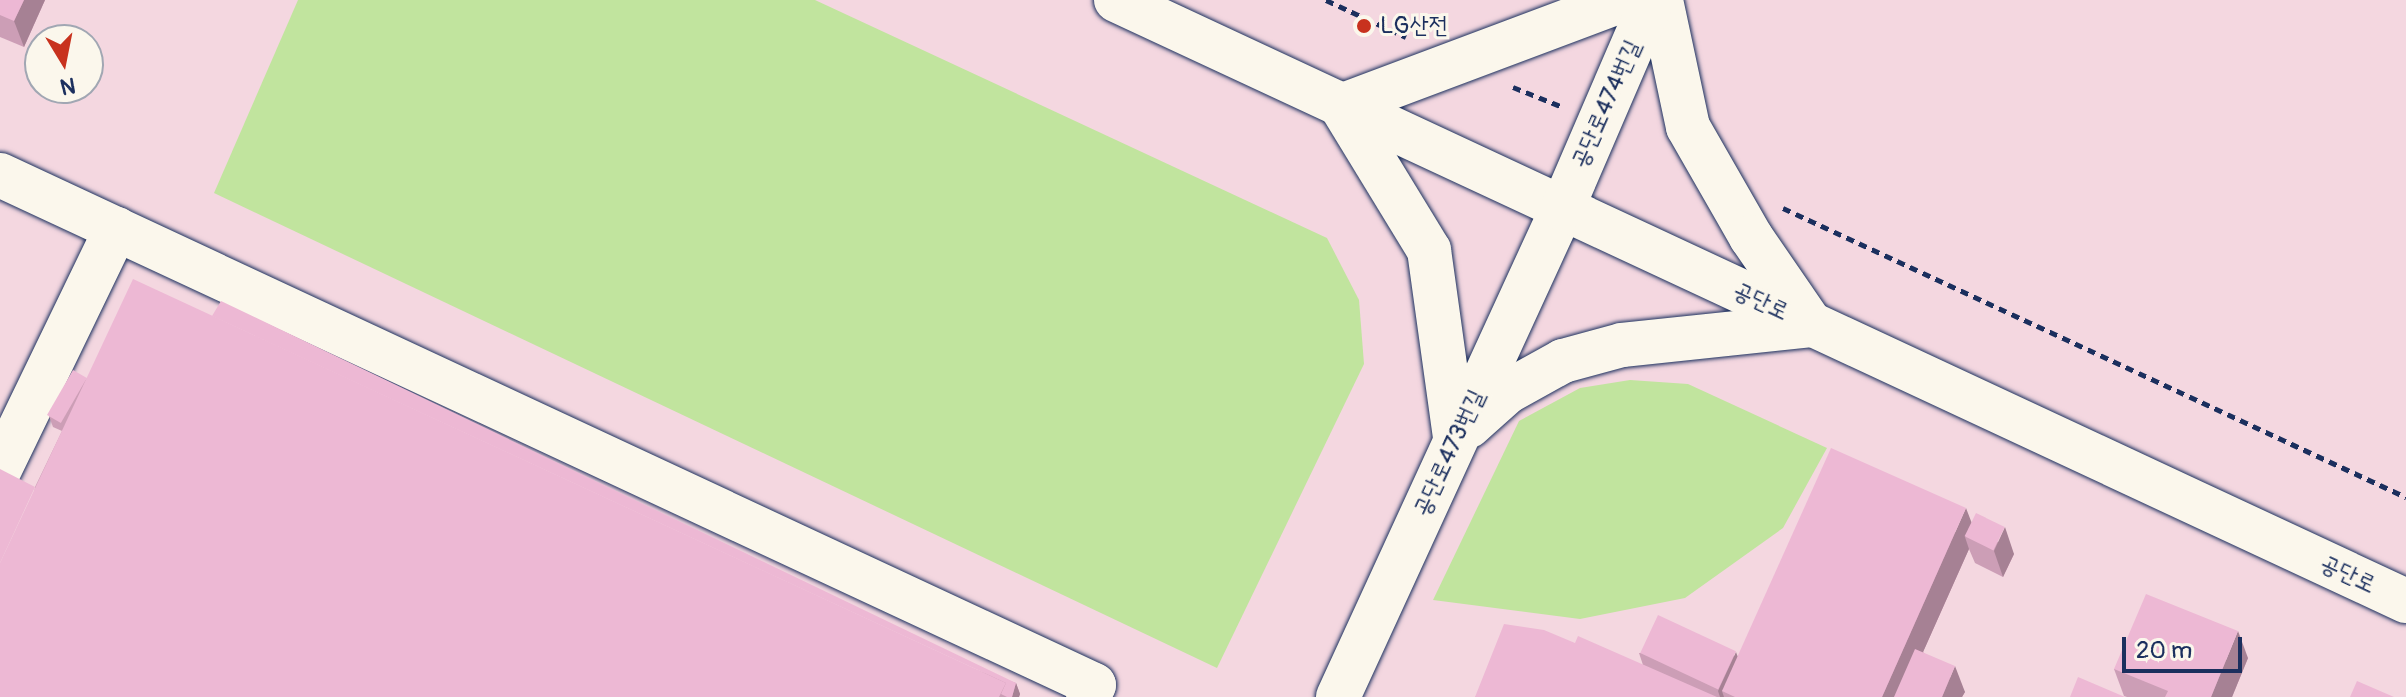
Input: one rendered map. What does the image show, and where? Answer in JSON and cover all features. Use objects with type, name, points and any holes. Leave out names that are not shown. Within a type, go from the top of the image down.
[{"type":"main road","name":"공단로","points":[[1116,0],[2406,601]]},
{"type":"main road","points":[[1455,438],[1429,250],[1341,106],[1456,60],[1530,38],[1623,0]]},
{"type":"main road","name":"공단로474번길","points":[[1562,209],[1652,0]]},
{"type":"main road","points":[[1455,438],[1507,392],[1563,361],[1622,345],[1811,325],[1751,237],[1688,127],[1661,0]]},
{"type":"main road","points":[[0,175],[1094,685],[1088,697]]},
{"type":"main road","name":"공단로473번길","points":[[1338,697],[1562,209]]},
{"type":"main road","points":[[0,469],[116,229]]},
{"type":"path","points":[[1326,0],[1456,60]]},
{"type":"path","points":[[1774,203],[2406,497]]},
{"type":"shaded area","points":[[0,0],[2406,0],[2406,697],[0,697]]},
{"type":"green space","points":[[298,0],[815,0],[1327,238],[1359,300],[1364,364],[1217,668],[214,193]]},
{"type":"green space","points":[[1630,380],[1688,384],[1827,448],[1783,528],[1685,598],[1580,619],[1433,600],[1519,421],[1580,388]]},
{"type":"building","points":[[0,0],[24,0],[14,21],[0,15]]},
{"type":"building","points":[[133,279],[1006,683],[999,697],[0,697],[0,563]]},
{"type":"building","points":[[221,301],[1016,683],[1012,697],[1001,694],[1006,683],[212,316]]},
{"type":"building","points":[[73,370],[87,378],[61,423],[47,415]]},
{"type":"building","points":[[1831,448],[1966,508],[1882,697],[1735,697],[1722,691]]},
{"type":"building","points":[[0,469],[35,487],[0,563]]},
{"type":"building","points":[[1976,513],[2005,527],[1993,550],[1965,536]]},
{"type":"building","points":[[2146,594],[2238,631],[2211,697],[2165,697],[2168,691],[2114,669]]},
{"type":"building","points":[[1658,615],[1736,651],[1718,689],[1640,653]]},
{"type":"building","points":[[1504,624],[1544,630],[1575,643],[1578,636],[1717,697],[1475,697]]},
{"type":"building","points":[[1915,649],[1955,666],[1942,697],[1894,697]]},
{"type":"building","points":[[2078,677],[2125,697],[2070,697]]},
{"type":"building","points":[[2357,681],[2394,697],[2350,697]]},
{"type":"place","name":"LG산전","points":[[1364,26]]}]
